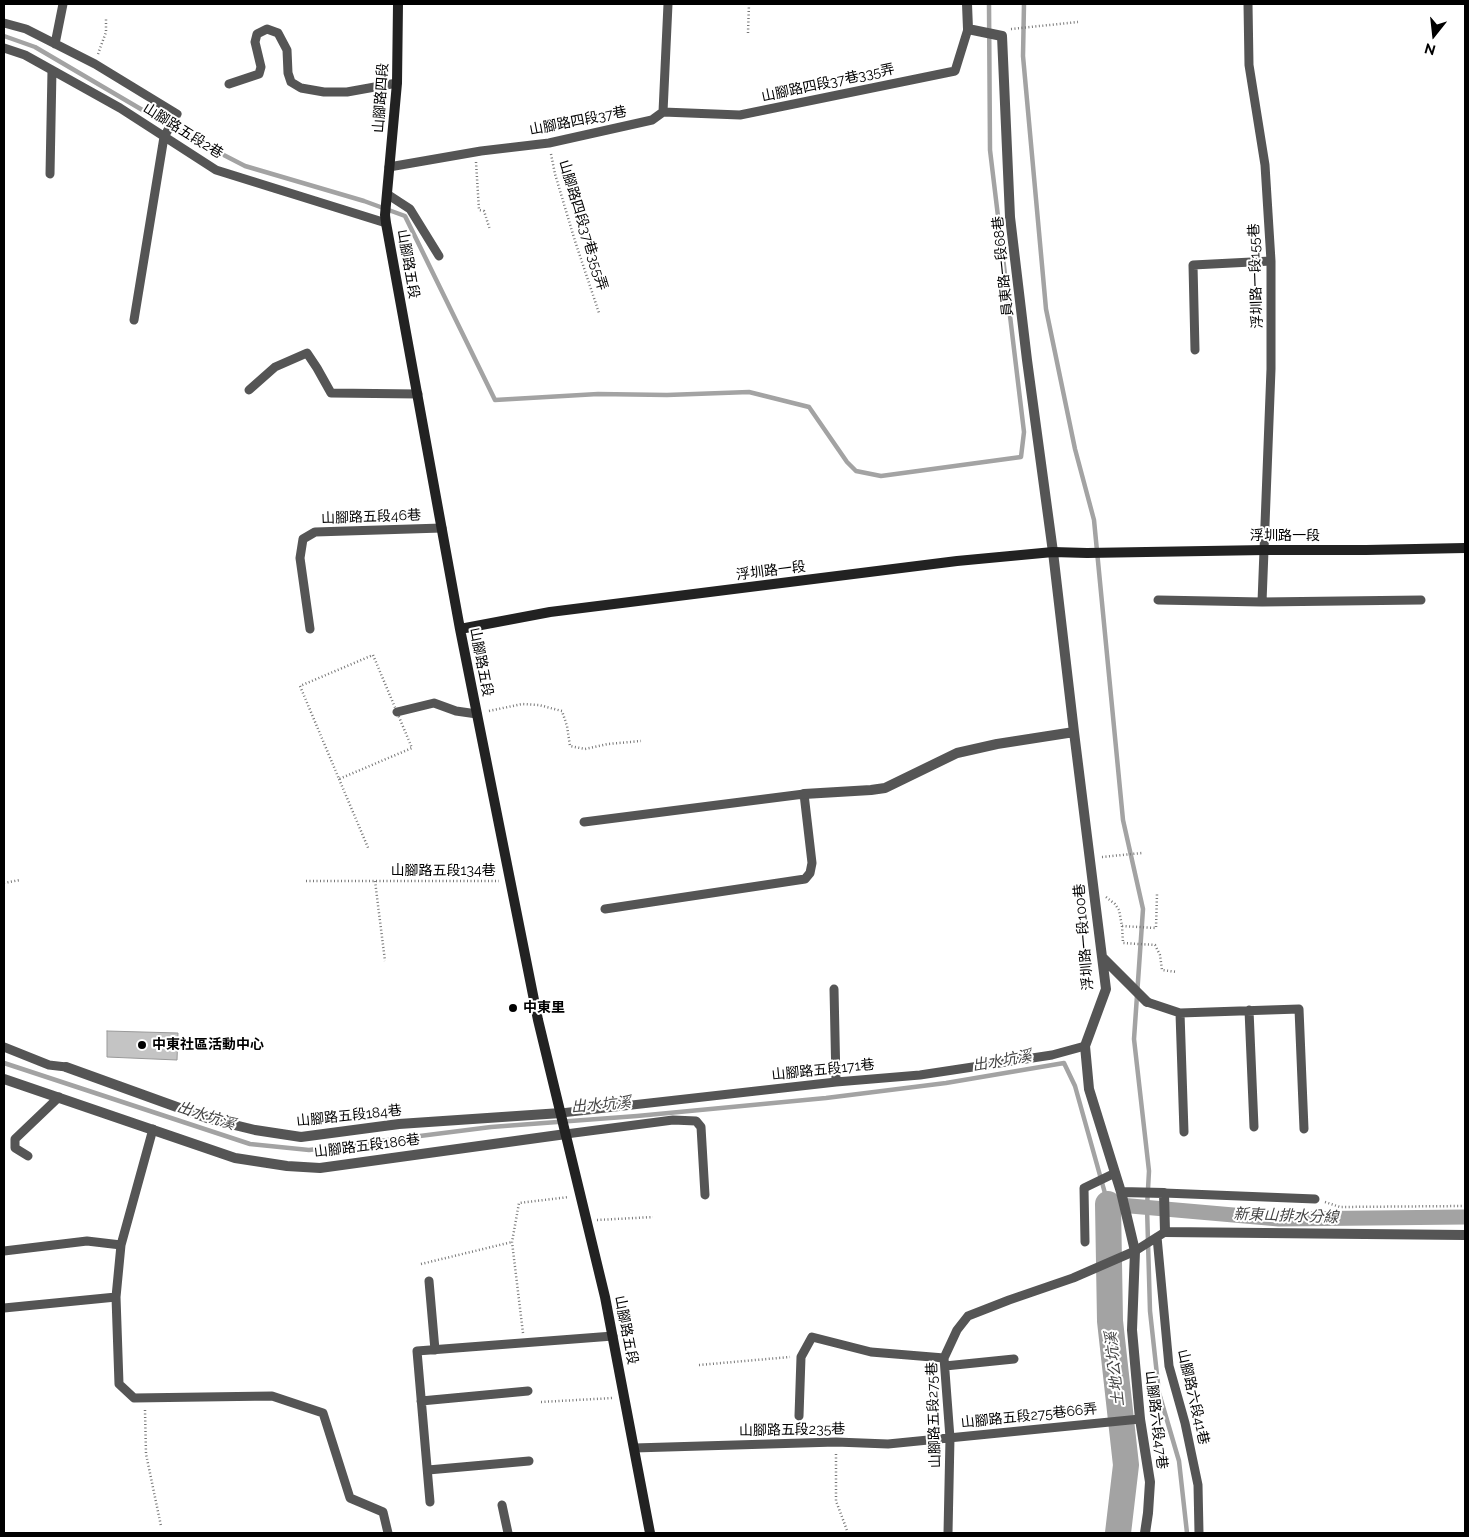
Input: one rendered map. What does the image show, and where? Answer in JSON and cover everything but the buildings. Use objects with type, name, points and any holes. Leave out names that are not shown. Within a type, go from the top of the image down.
[{"type":"main road","name":"山腳路四段","points":[[387,194],[396,83],[398,4]]},
{"type":"main road","name":"山腳路五段","points":[[387,194],[386,219],[460,629],[538,1020],[605,1297],[650,1533]]},
{"type":"main road","name":"浮圳路一段","points":[[460,629],[550,612],[957,561],[1053,552],[1106,553],[1465,548]]},
{"type":"street","points":[[967,4],[968,29],[1002,36]]},
{"type":"street","name":"員東路一段68巷","points":[[1002,36],[1010,217],[1053,552]]},
{"type":"street","name":"浮圳路一段100巷","points":[[1053,552],[1106,989],[1085,1046],[1089,1089],[1121,1192]]},
{"type":"street","points":[[804,794],[885,788],[956,753],[998,744],[1074,732]]},
{"type":"street","points":[[1102,958],[1148,1002]]},
{"type":"street","name":"山腳路五段184巷","points":[[66,1067],[210,1119],[255,1130],[301,1137],[399,1124],[561,1112]]},
{"type":"street","name":"山腳路五段186巷","points":[[4,1079],[235,1158],[287,1166],[320,1168],[566,1134]]},
{"type":"street","points":[[1121,1192],[1164,1193],[1161,1234],[1465,1235]]},
{"type":"street","name":"山腳路六段47巷","points":[[1121,1192],[1135,1251],[1132,1330],[1140,1419],[1150,1482],[1148,1513],[1144,1533]]},
{"type":"lane","points":[[55,44],[63,4]]},
{"type":"lane","points":[[663,112],[668,4]]},
{"type":"lane","name":"浮圳路一段155巷","points":[[1248,4],[1249,65],[1265,165],[1271,261],[1271,369],[1262,602]]},
{"type":"lane","points":[[4,23],[26,30],[95,64],[177,114],[164,137],[134,320]]},
{"type":"lane","points":[[229,84],[259,74],[261,67],[255,42],[257,34],[267,29],[278,32],[287,50],[288,74],[291,82],[301,88],[324,92],[347,92],[396,83]]},
{"type":"lane","name":"山腳路四段37巷335弄","points":[[663,112],[740,115],[955,71],[968,29]]},
{"type":"lane","name":"山腳路五段2巷","points":[[4,48],[25,55],[120,108],[216,170],[386,219]]},
{"type":"lane","points":[[50,174],[52,70]]},
{"type":"lane","name":"山腳路四段37巷","points":[[389,167],[549,142],[652,120],[663,112]]},
{"type":"lane","points":[[387,194],[410,209],[440,256]]},
{"type":"lane","points":[[1195,350],[1193,266],[1271,261]]},
{"type":"lane","points":[[249,390],[275,367],[307,353],[331,393],[418,394]]},
{"type":"lane","name":"山腳路五段46巷","points":[[310,629],[300,558],[303,539],[315,532],[442,528]]},
{"type":"lane","points":[[1158,600],[1262,602],[1421,600]]},
{"type":"lane","points":[[397,712],[434,703],[456,711],[477,714]]},
{"type":"lane","points":[[584,822],[804,794],[812,863],[810,874],[805,879],[797,882],[605,909]]},
{"type":"lane","points":[[834,989],[836,1082]]},
{"type":"lane","points":[[1148,1002],[1180,1013],[1299,1009],[1304,1129]]},
{"type":"lane","points":[[1249,1010],[1254,1127]]},
{"type":"lane","points":[[1180,1013],[1184,1132]]},
{"type":"lane","name":"山腳路五段171巷","points":[[561,1112],[836,1082],[920,1075],[1052,1055],[1085,1046]]},
{"type":"lane","name":"山腳路五段184巷","points":[[4,1047],[49,1065],[66,1067]]},
{"type":"lane","points":[[28,1156],[15,1148],[16,1139],[59,1097]]},
{"type":"lane","points":[[566,1134],[673,1120],[696,1121],[702,1127],[705,1195]]},
{"type":"lane","points":[[153,1130],[122,1244],[116,1297],[119,1384],[134,1398],[272,1396],[323,1413],[350,1498],[383,1512],[388,1533]]},
{"type":"lane","points":[[1085,1242],[1084,1188],[1115,1173]]},
{"type":"lane","points":[[1164,1193],[1315,1199]]},
{"type":"lane","points":[[1135,1251],[1161,1234]]},
{"type":"lane","name":"山腳路六段41巷","points":[[1161,1234],[1169,1366],[1185,1423],[1198,1485],[1199,1533]]},
{"type":"lane","points":[[4,1251],[88,1241],[122,1244]]},
{"type":"lane","name":"山腳路五段275巷","points":[[948,1533],[950,1438],[945,1362],[957,1330],[968,1316],[1094,1269],[1135,1251]]},
{"type":"lane","points":[[429,1281],[435,1350]]},
{"type":"lane","points":[[4,1308],[116,1297]]},
{"type":"lane","points":[[430,1502],[417,1351],[613,1336]]},
{"type":"lane","points":[[800,1416],[801,1357],[812,1337],[871,1352],[945,1362],[1014,1359]]},
{"type":"lane","points":[[421,1401],[528,1391]]},
{"type":"lane","name":"山腳路五段275巷66弄","points":[[950,1438],[1140,1419]]},
{"type":"lane","name":"山腳路五段235巷","points":[[634,1448],[836,1442],[888,1444],[950,1438]]},
{"type":"lane","points":[[428,1470],[529,1461]]},
{"type":"lane","points":[[502,1505],[508,1533]]},
{"type":"path","points":[[748,33],[749,4]]},
{"type":"path","points":[[95,64],[106,32],[106,19]]},
{"type":"path","points":[[1002,36],[1013,28],[1078,22]]},
{"type":"path","name":"山腳路四段37巷355弄","points":[[549,142],[555,174],[600,312]]},
{"type":"path","points":[[481,152],[475,164],[479,210],[484,211],[490,230]]},
{"type":"path","points":[[339,779],[412,748],[373,655],[300,686],[339,779],[369,850]]},
{"type":"path","points":[[477,714],[522,704],[539,705],[562,711],[568,726],[570,746],[585,749],[608,744],[641,741]]},
{"type":"path","points":[[1090,858],[1142,853]]},
{"type":"path","points":[[4,883],[20,880]]},
{"type":"path","name":"山腳路五段134巷","points":[[306,881],[510,880]]},
{"type":"path","name":"山腳路五段134巷","points":[[375,882],[385,961]]},
{"type":"path","points":[[1095,893],[1109,898],[1119,910],[1123,943],[1155,945],[1160,955],[1162,970],[1178,972]]},
{"type":"path","points":[[1122,926],[1156,928],[1157,894]]},
{"type":"path","points":[[524,1342],[512,1242],[519,1203],[581,1196]]},
{"type":"path","points":[[1315,1199],[1340,1207],[1465,1206]]},
{"type":"path","points":[[587,1221],[653,1217]]},
{"type":"path","points":[[421,1264],[512,1242]]},
{"type":"path","points":[[699,1365],[801,1357]]},
{"type":"path","points":[[541,1402],[624,1397]]},
{"type":"path","points":[[144,1398],[146,1454],[161,1526]]},
{"type":"path","points":[[836,1442],[836,1501],[848,1533]]},
{"type":"waterway","points":[[4,36],[35,47],[185,135],[245,166],[364,201],[405,216],[495,400],[598,394],[667,395],[749,392],[809,407],[847,462],[856,471],[881,476],[1021,457],[1024,432],[990,150],[989,4]]},
{"type":"waterway","points":[[1024,4],[1023,56],[1046,309],[1075,449],[1094,520],[1123,820],[1143,909],[1134,1039],[1149,1171],[1147,1207],[1150,1311],[1159,1393],[1179,1461],[1187,1533]]},
{"type":"waterway","name":"出水坑溪","points":[[4,1063],[250,1144],[309,1150],[491,1127],[637,1116],[826,1098],[946,1083],[1064,1063],[1075,1086],[1108,1204]]},
{"type":"waterway","name":"新東山排水分線","points":[[1108,1204],[1279,1219],[1465,1217]]},
{"type":"waterway","name":"土地公坑溪","points":[[1108,1204],[1110,1321],[1126,1465],[1118,1533]]},
{"type":"place","name":"中東里","points":[[513,1008]]},
{"type":"place","name":"中東社區活動中心","points":[[142,1045]]}]
